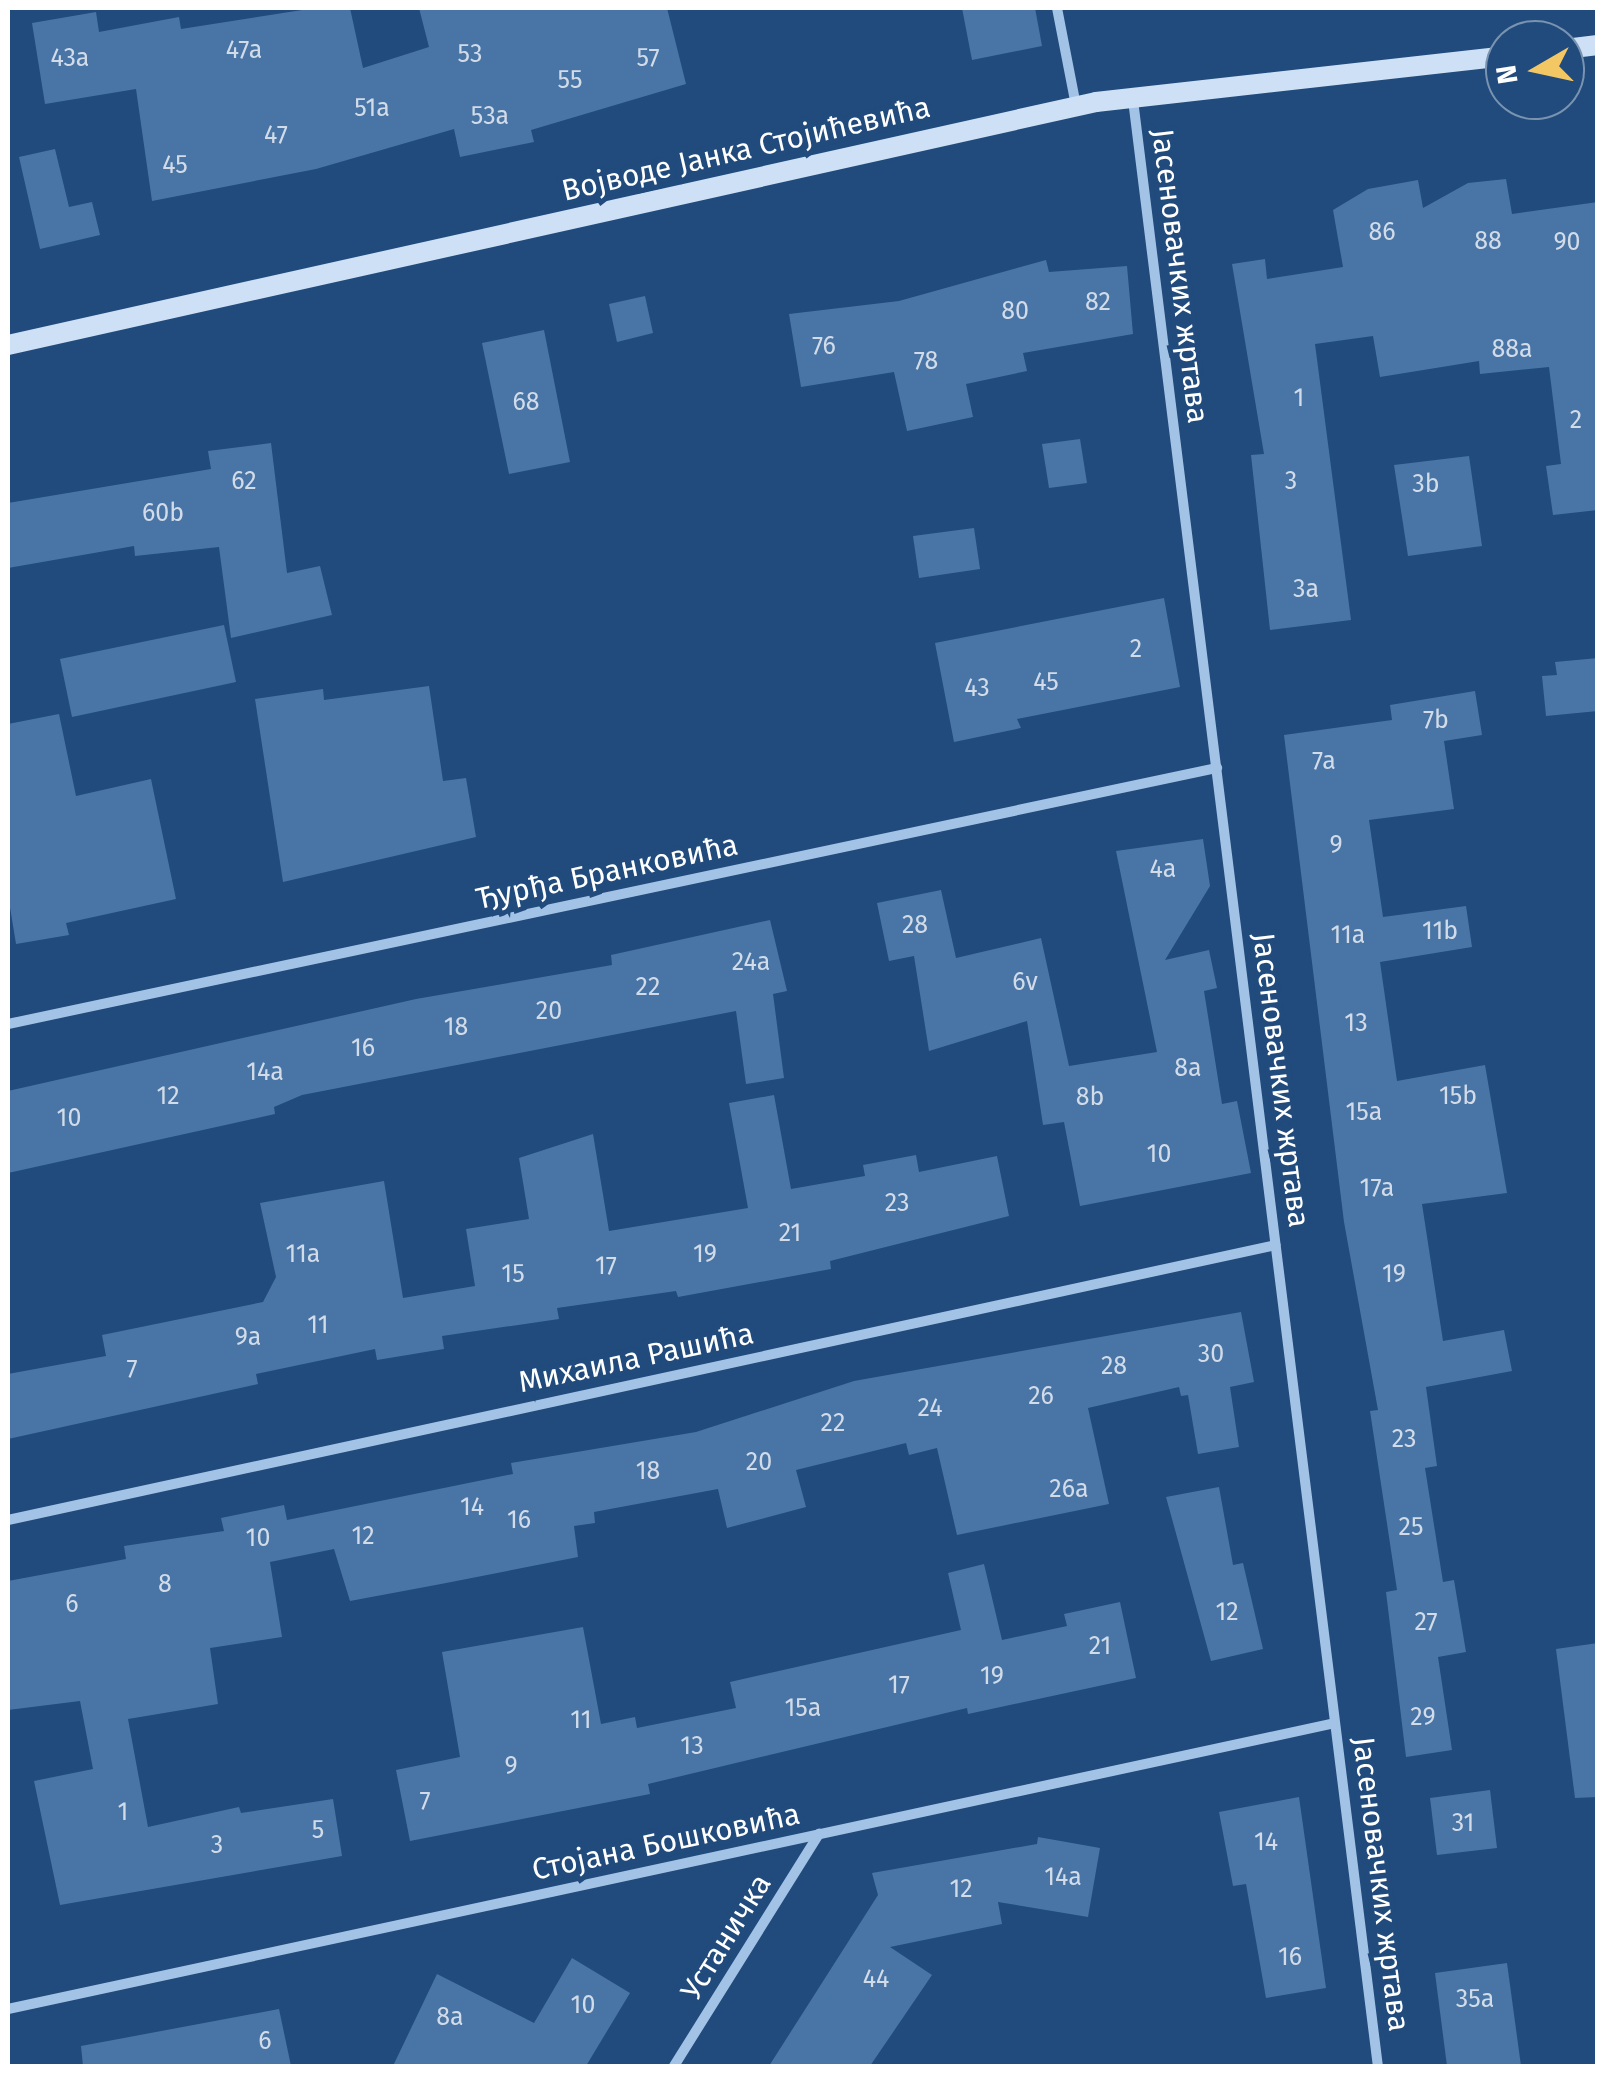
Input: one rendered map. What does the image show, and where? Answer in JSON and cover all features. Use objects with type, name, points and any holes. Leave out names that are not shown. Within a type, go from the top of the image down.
[{"type":"street","points":[[1057,8],[1076,106]]},
{"type":"street","name":"Војводе Јанка Стојићевића","points":[[8,345],[1076,106],[1485,58]]},
{"type":"street","name":"Јасеновачких жртава","points":[[1133,100],[1378,2066]]},
{"type":"street","name":"Ђурђа Бранковића","points":[[8,1024],[1216,768]]},
{"type":"street","name":"Михаила Рашића","points":[[8,1520],[1276,1245]]},
{"type":"street","name":"Стојана Бошковића","points":[[8,2009],[1336,1723]]},
{"type":"street","name":"Устаничка","points":[[674,2066],[819,1834]]},
{"type":"building","points":[[315,8],[350,8],[363,68],[429,47],[419,8],[667,8],[686,84],[531,130],[534,142],[460,157],[454,129],[316,169],[152,201],[136,89],[45,104],[32,23],[96,12],[99,32],[179,17],[181,29]]},
{"type":"building","points":[[962,8],[1035,8],[1042,46],[972,60]]},
{"type":"building","points":[[55,149],[69,207],[92,202],[100,235],[40,249],[19,157]]},
{"type":"building","points":[[1506,179],[1512,214],[1598,202],[1598,510],[1553,515],[1546,466],[1561,464],[1549,367],[1480,374],[1479,361],[1380,377],[1373,336],[1315,344],[1351,620],[1270,630],[1251,455],[1264,454],[1232,264],[1265,259],[1267,279],[1343,267],[1333,210],[1368,189],[1418,180],[1423,208],[1468,183]]},
{"type":"building","points":[[1046,260],[1049,272],[1127,266],[1133,334],[1023,353],[1027,371],[966,384],[973,417],[907,431],[894,372],[801,387],[789,314],[899,301]]},
{"type":"building","points":[[645,296],[653,333],[617,342],[609,304]]},
{"type":"building","points":[[544,330],[570,462],[509,474],[482,343]]},
{"type":"building","points":[[1080,439],[1087,483],[1049,488],[1042,444]]},
{"type":"building","points":[[271,443],[287,573],[320,566],[332,615],[231,638],[219,547],[135,556],[134,546],[8,568],[8,503],[211,469],[208,451]]},
{"type":"building","points":[[1469,456],[1482,546],[1408,556],[1394,465]]},
{"type":"building","points":[[974,528],[980,569],[919,578],[913,536]]},
{"type":"building","points":[[1164,598],[1180,687],[1017,719],[1021,728],[954,742],[935,643]]},
{"type":"building","points":[[224,625],[236,682],[72,717],[60,659]]},
{"type":"building","points":[[1598,658],[1598,711],[1546,716],[1542,676],[1557,675],[1555,662]]},
{"type":"building","points":[[429,686],[443,781],[466,778],[476,837],[283,882],[255,699],[323,689],[324,700]]},
{"type":"building","points":[[1475,691],[1482,735],[1444,741],[1454,809],[1369,820],[1383,917],[1466,906],[1472,947],[1380,962],[1397,1081],[1485,1065],[1507,1193],[1422,1204],[1443,1341],[1504,1330],[1512,1371],[1426,1387],[1437,1466],[1425,1468],[1443,1582],[1454,1580],[1466,1652],[1438,1657],[1452,1750],[1406,1757],[1386,1592],[1397,1590],[1370,1411],[1378,1410],[1344,1222],[1284,735],[1392,720],[1390,705]]},
{"type":"building","points":[[59,714],[76,796],[151,779],[176,899],[66,923],[69,935],[16,944],[8,895],[8,724]]},
{"type":"building","points":[[1203,839],[1210,886],[1165,960],[1209,950],[1217,988],[1204,991],[1222,1104],[1237,1101],[1251,1173],[1080,1206],[1064,1122],[1043,1125],[1027,1021],[929,1051],[914,956],[889,961],[877,903],[941,890],[956,958],[1041,938],[1069,1066],[1157,1052],[1116,851]]},
{"type":"building","points":[[770,920],[787,991],[773,994],[784,1078],[746,1084],[736,1011],[302,1095],[274,1107],[275,1114],[8,1173],[8,1091],[416,999],[612,965],[611,955]]},
{"type":"building","points":[[774,1095],[791,1189],[865,1176],[863,1165],[916,1155],[919,1172],[997,1156],[1009,1216],[830,1261],[831,1269],[678,1297],[676,1291],[557,1308],[559,1319],[442,1336],[444,1349],[377,1360],[375,1349],[256,1374],[258,1384],[8,1439],[8,1374],[106,1356],[102,1335],[263,1302],[276,1277],[260,1203],[384,1181],[403,1298],[475,1286],[466,1229],[529,1219],[519,1158],[593,1134],[609,1231],[748,1208],[729,1103]]},
{"type":"building","points":[[1241,1312],[1254,1382],[1230,1387],[1239,1447],[1198,1454],[1188,1395],[1181,1396],[1179,1387],[1088,1408],[1109,1504],[957,1535],[937,1448],[909,1455],[906,1443],[796,1470],[806,1507],[727,1528],[718,1489],[594,1512],[595,1523],[574,1526],[578,1557],[441,1584],[350,1601],[334,1549],[270,1562],[282,1637],[210,1648],[218,1704],[128,1719],[148,1827],[239,1807],[241,1813],[333,1799],[342,1856],[60,1905],[34,1781],[93,1769],[80,1701],[8,1710],[8,1581],[126,1559],[124,1546],[224,1531],[221,1518],[284,1505],[287,1520],[513,1474],[511,1463],[696,1432],[854,1381]]},
{"type":"building","points":[[1219,1487],[1233,1565],[1243,1563],[1263,1649],[1211,1661],[1166,1497]]},
{"type":"building","points":[[984,1564],[1002,1640],[1067,1626],[1064,1614],[1120,1602],[1136,1678],[968,1714],[967,1708],[648,1784],[650,1794],[410,1841],[396,1770],[460,1757],[442,1652],[583,1627],[601,1724],[635,1717],[637,1728],[736,1708],[730,1682],[961,1630],[948,1573]]},
{"type":"building","points":[[1598,1643],[1598,1797],[1575,1798],[1556,1649]]},
{"type":"building","points":[[1490,1790],[1497,1848],[1437,1855],[1430,1798]]},
{"type":"building","points":[[1299,1797],[1326,1988],[1266,1998],[1246,1884],[1233,1886],[1219,1812]]},
{"type":"building","points":[[1038,1837],[1100,1848],[1088,1917],[998,1902],[1002,1924],[890,1947],[932,1975],[870,2066],[769,2066],[878,1895],[872,1873],[1037,1844]]},
{"type":"building","points":[[572,1958],[630,1993],[586,2066],[393,2066],[437,1974],[534,2023]]},
{"type":"building","points":[[1507,1963],[1521,2066],[1447,2066],[1435,1973]]},
{"type":"building","points":[[279,2009],[291,2066],[83,2066],[81,2046]]}]
